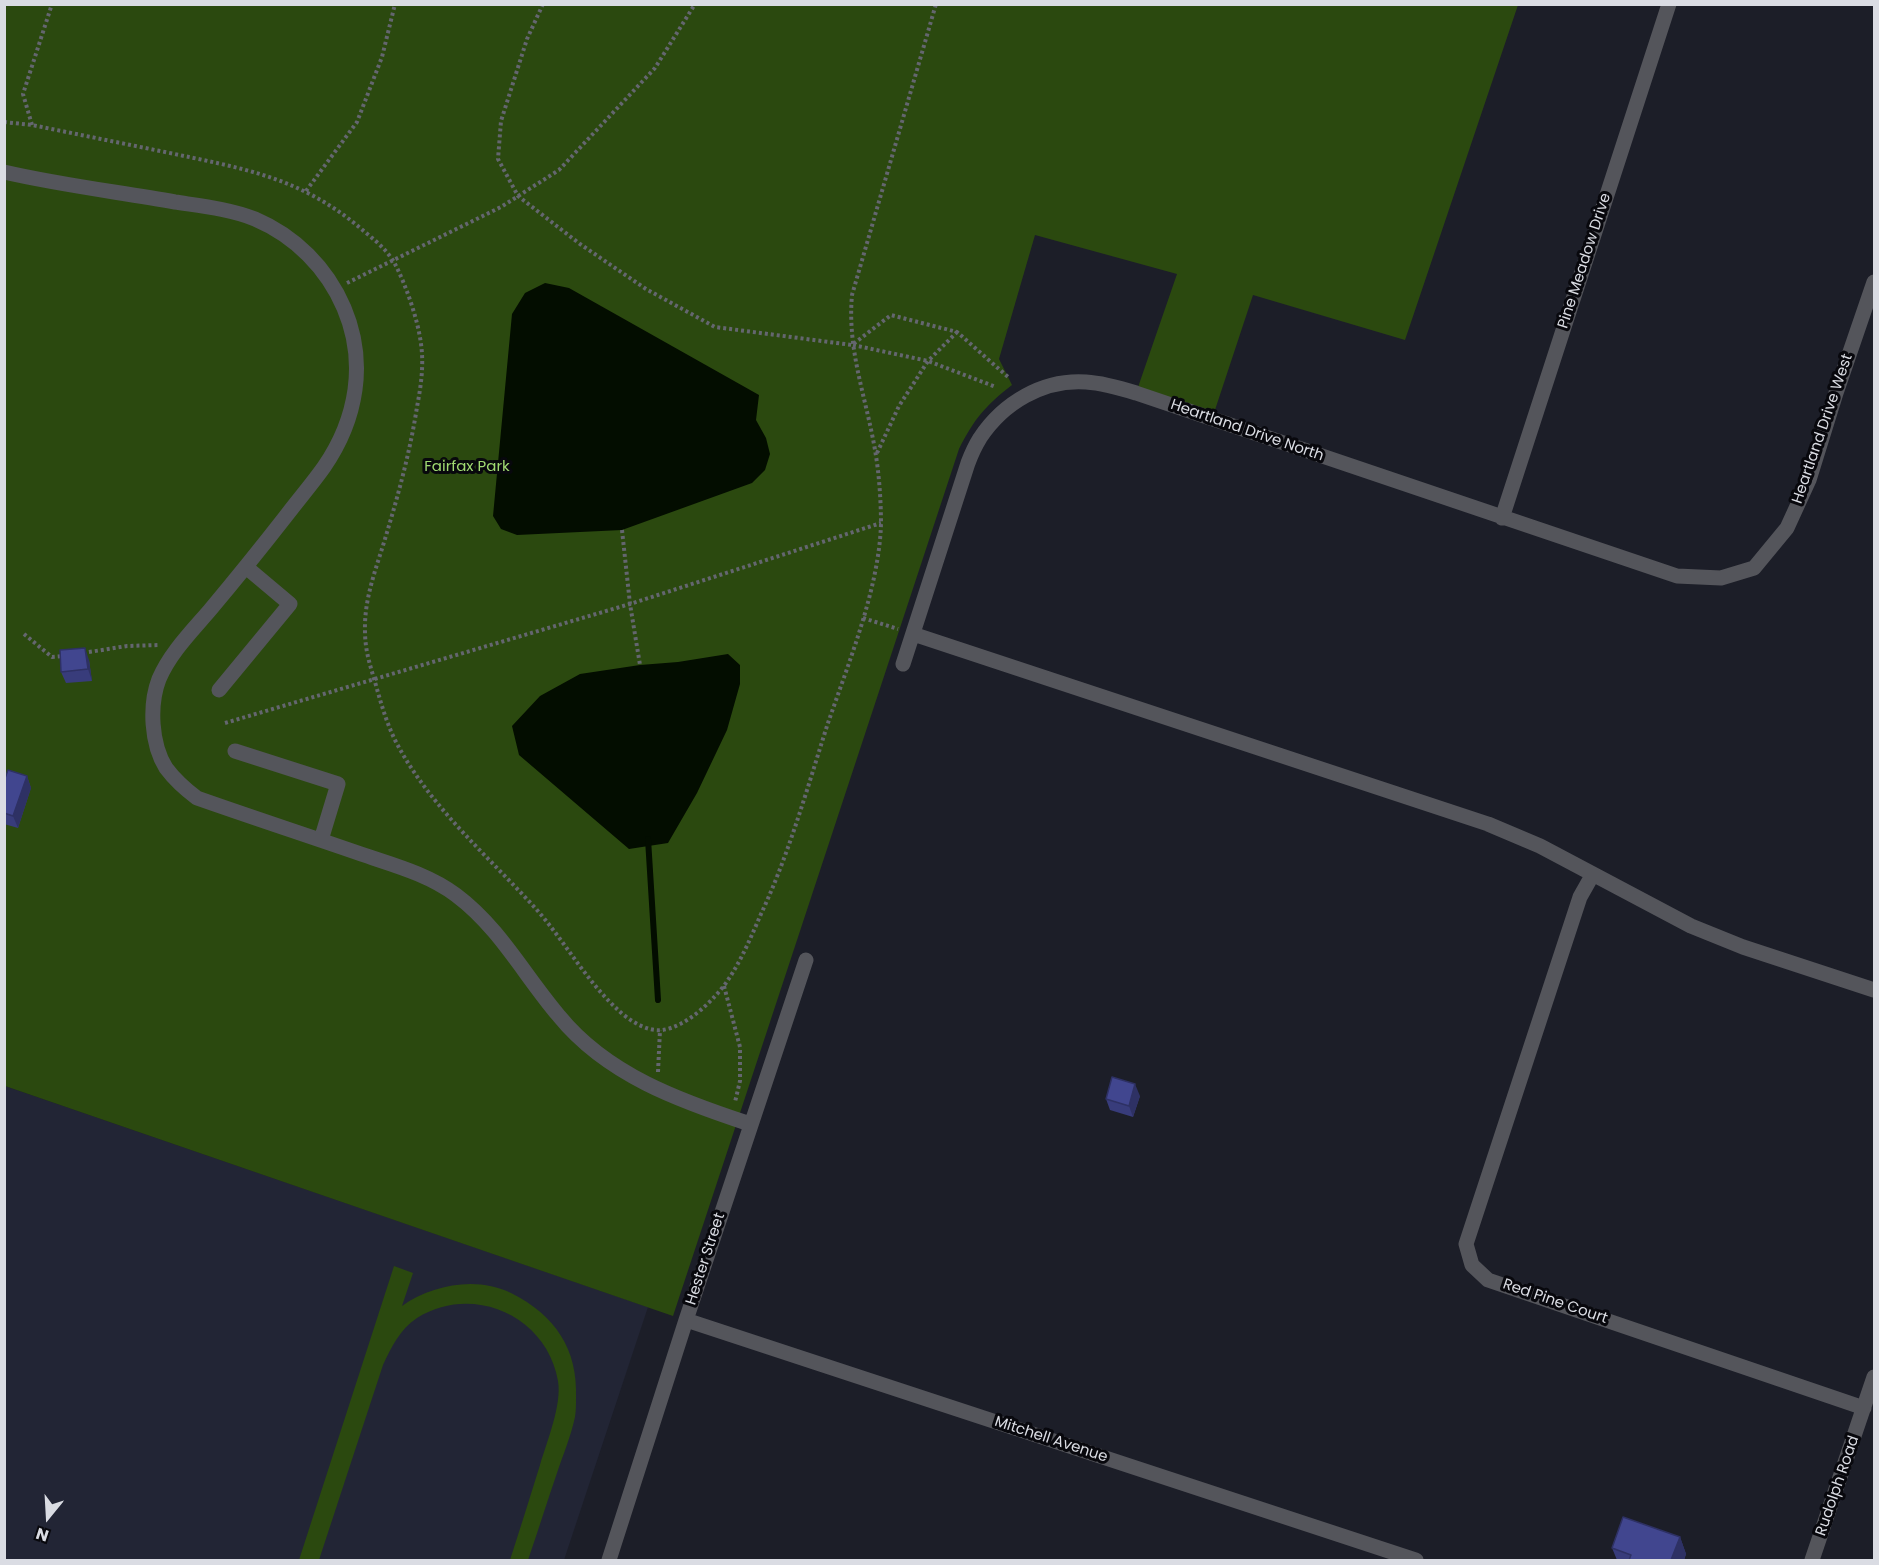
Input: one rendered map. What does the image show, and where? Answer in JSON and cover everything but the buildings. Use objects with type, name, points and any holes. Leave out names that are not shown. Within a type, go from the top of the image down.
[{"type":"street","name":"Pine Meadow Drive","points":[[1502,518],[1669,4]]},
{"type":"street","points":[[4,172],[213,208],[254,219],[286,235],[314,259],[337,290],[351,324],[357,354],[357,384],[351,414],[339,441],[325,466],[181,645],[159,680],[154,703],[153,724],[156,744],[165,766],[179,784],[197,798],[420,874],[455,894],[484,919],[509,948],[558,1016],[580,1040],[603,1059],[658,1089],[750,1124]]},
{"type":"street","name":"Heartland Drive West","points":[[1754,568],[1787,528],[1809,480],[1836,393],[1875,282]]},
{"type":"street","name":"Heartland Drive North","points":[[903,664],[968,463],[979,439],[997,417],[1017,400],[1037,390],[1060,384],[1085,382],[1112,386],[1677,576],[1721,578],[1754,568]]},
{"type":"street","points":[[219,690],[290,604],[246,567]]},
{"type":"street","points":[[913,634],[1488,824],[1540,846],[1692,926],[1733,943],[1875,990]]},
{"type":"street","points":[[235,751],[338,784],[321,840]]},
{"type":"street","name":"Red Pine Court","points":[[1593,874],[1580,897],[1466,1244],[1472,1265],[1488,1280],[1864,1408]]},
{"type":"street","name":"Hester Street","points":[[609,1560],[750,1124],[806,960]]},
{"type":"street","name":"Mitchell Avenue","points":[[686,1320],[1416,1560]]},
{"type":"street","name":"Rudolph Road","points":[[1812,1560],[1875,1377]]},
{"type":"path","points":[[32,125],[23,94],[52,4]]},
{"type":"path","points":[[306,191],[357,122],[382,57],[395,4]]},
{"type":"path","points":[[543,4],[527,39],[501,121],[498,159],[518,196],[580,244],[646,290],[715,327],[852,345],[928,362],[996,387]]},
{"type":"path","points":[[347,284],[501,207],[559,170],[655,68],[695,4]]},
{"type":"path","points":[[4,122],[32,125],[237,167],[274,177],[306,191],[346,217],[376,241],[393,260],[415,314],[422,346],[422,381],[406,461],[366,603],[366,652],[384,717],[397,744],[440,807],[541,914],[608,1001],[623,1016],[641,1026],[660,1030],[680,1023],[697,1013],[711,1000],[724,985],[748,945],[777,880],[863,618],[877,563],[881,523],[876,454],[852,345],[849,321],[852,295],[936,4]]},
{"type":"path","points":[[852,345],[891,315],[957,332],[1008,377]]},
{"type":"path","points":[[876,454],[899,406],[928,362],[957,332]]},
{"type":"path","points":[[225,723],[630,604],[881,523]]},
{"type":"path","points":[[622,530],[630,604],[640,665]]},
{"type":"path","points":[[863,618],[913,634]]},
{"type":"path","points":[[24,634],[52,657],[127,646],[181,645]]},
{"type":"path","points":[[724,985],[740,1047],[740,1081],[732,1118]]},
{"type":"path","points":[[658,1089],[660,1030]]},
{"type":"shaded area","points":[[545,283],[569,288],[759,395],[756,420],[766,438],[770,454],[765,470],[752,483],[622,530],[517,535],[501,529],[493,516],[512,314],[525,293]]},
{"type":"shaded area","points":[[728,654],[740,665],[740,684],[727,730],[697,793],[668,843],[629,849],[519,755],[512,726],[540,696],[580,674]]},
{"type":"shaded area","points":[[5,1086],[648,1307],[564,1560],[5,1560]]},
{"type":"green space","name":"Fairfax Park","points":[[5,5],[1518,5],[1405,340],[1253,295],[1212,419],[1136,393],[1177,274],[1035,235],[999,359],[1012,385],[981,413],[959,449],[673,1316],[5,1086]]},
{"type":"green space","points":[[394,1266],[413,1273],[402,1306],[427,1293],[455,1285],[483,1285],[497,1288],[511,1293],[540,1312],[561,1335],[568,1349],[576,1380],[575,1417],[528,1560],[510,1560],[553,1423],[558,1401],[558,1381],[551,1358],[539,1339],[523,1323],[504,1312],[483,1305],[461,1304],[439,1308],[417,1318],[397,1339],[383,1365],[319,1560],[299,1560]]},
{"type":"waterway","points":[[648,839],[658,1000]]}]
